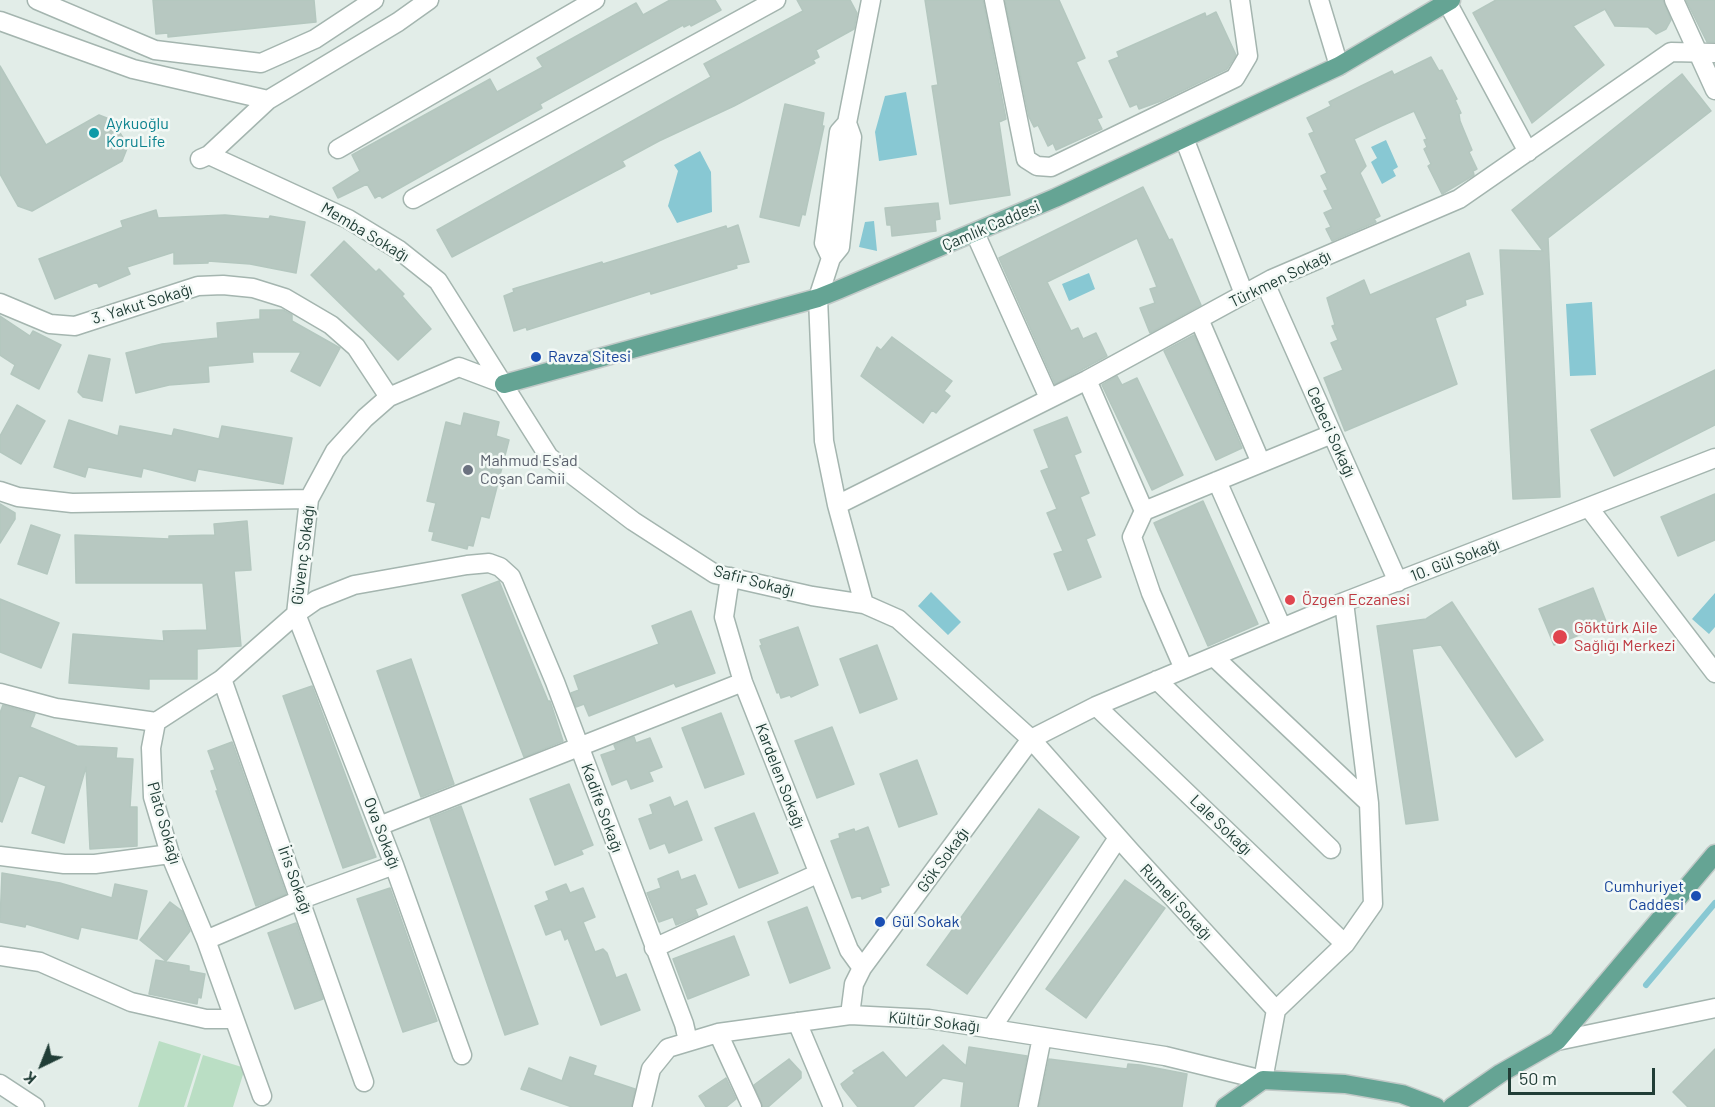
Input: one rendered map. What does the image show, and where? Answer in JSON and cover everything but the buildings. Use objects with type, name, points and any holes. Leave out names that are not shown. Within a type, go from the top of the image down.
[{"type":"main road","name":"Çamlık Caddesi","points":[[504,384],[818,298],[975,234],[1339,66],[1449,1]]},
{"type":"main road","points":[[1452,1107],[1501,1073],[1557,1041],[1715,854]]},
{"type":"main road","points":[[1225,1107],[1263,1080],[1346,1084],[1402,1094],[1436,1107]]},
{"type":"street","points":[[37,0],[155,50],[261,63],[315,39],[374,0]]},
{"type":"street","points":[[0,21],[133,69],[268,99],[398,22],[429,0]]},
{"type":"street","points":[[338,149],[596,0]]},
{"type":"street","points":[[413,199],[776,0]]},
{"type":"street","points":[[864,604],[837,505],[824,441],[818,298],[831,258],[824,243],[839,132],[847,123],[871,0]]},
{"type":"street","points":[[994,0],[1026,159],[1037,166],[1052,167],[1235,78],[1248,56],[1240,0]]},
{"type":"street","points":[[1319,0],[1339,66]]},
{"type":"street","points":[[1674,0],[1706,53],[1715,90]]},
{"type":"street","points":[[1449,1],[1528,152]]},
{"type":"street","name":"Türkmen Sokağı","points":[[837,505],[1087,380],[1265,283],[1459,200],[1565,123],[1671,52],[1706,53]]},
{"type":"street","name":"Memba Sokağı","points":[[268,99],[204,157],[348,219],[399,250],[438,281],[504,384]]},
{"type":"street","points":[[1184,138],[1244,294]]},
{"type":"street","points":[[975,234],[1049,398]]},
{"type":"street","name":"Cebeci Sokağı","points":[[1265,283],[1398,582]]},
{"type":"street","name":"3. Yakut Sokağı","points":[[0,303],[50,324],[75,326],[198,286],[223,285],[253,288],[285,298],[331,325],[356,347],[389,397]]},
{"type":"street","points":[[1199,319],[1261,463]]},
{"type":"street","name":"Güvenç Sokağı","points":[[296,614],[309,499],[335,451],[364,418],[389,397],[459,367],[504,384]]},
{"type":"street","points":[[1087,380],[1144,511]]},
{"type":"street","name":"Safir Sokağı","points":[[504,384],[549,457],[572,477],[633,521],[715,574],[812,596],[864,604],[898,619],[1031,739]]},
{"type":"street","points":[[1184,669],[1151,593],[1132,537],[1144,511],[1332,434]]},
{"type":"street","name":"10. Gül Sokağı","points":[[1031,739],[1096,706],[1344,602],[1715,458]]},
{"type":"street","points":[[1217,481],[1282,628]]},
{"type":"street","points":[[0,491],[18,497],[72,503],[309,499]]},
{"type":"street","points":[[1590,508],[1715,673]]},
{"type":"street","name":"Kadife Sokağı","points":[[296,614],[316,600],[354,585],[467,565],[489,563],[500,567],[511,577],[579,748],[684,1024],[688,1041]]},
{"type":"street","name":"Kardelen Sokağı","points":[[730,577],[724,617],[743,682],[817,874],[849,950],[861,968]]},
{"type":"street","points":[[1263,1080],[1276,1010],[1345,944],[1373,904],[1369,803],[1344,602]]},
{"type":"street","points":[[0,693],[56,708],[156,722],[222,679],[296,614]]},
{"type":"street","name":"Ova Sokağı","points":[[296,614],[394,865],[462,1055]]},
{"type":"street","points":[[1214,657],[1369,803]]},
{"type":"street","name":"İris Sokağı","points":[[222,679],[302,899],[364,1082]]},
{"type":"street","points":[[1156,680],[1331,849]]},
{"type":"street","points":[[379,826],[743,682]]},
{"type":"street","name":"Lale Sokağı","points":[[1096,706],[1345,944]]},
{"type":"street","name":"Plato Sokağı","points":[[156,722],[150,776],[153,797],[170,854],[206,940],[262,1096]]},
{"type":"street","name":"Rumeli Sokağı","points":[[1031,739],[1118,838],[1276,1010]]},
{"type":"street","name":"Gök Sokağı","points":[[850,1015],[854,984],[861,968],[898,922],[1031,739]]},
{"type":"street","points":[[991,1029],[1118,838]]},
{"type":"street","points":[[0,856],[64,864],[95,864],[170,854]]},
{"type":"street","points":[[206,940],[302,899],[394,865]]},
{"type":"street","points":[[654,948],[817,874]]},
{"type":"street","points":[[0,956],[40,962],[131,1002],[206,1019],[234,1019]]},
{"type":"street","points":[[1557,1041],[1715,1008]]},
{"type":"street","name":"Kültür Sokağı","points":[[642,1107],[651,1069],[668,1048],[718,1033],[850,1015],[929,1019],[1165,1056],[1263,1080]]},
{"type":"street","points":[[797,1022],[833,1107]]},
{"type":"street","points":[[718,1033],[752,1107]]},
{"type":"street","points":[[1028,1107],[1042,1037]]},
{"type":"street","points":[[0,1084],[35,1107]]},
{"type":"green space","points":[[159,1041],[201,1054],[184,1107],[138,1107]]},
{"type":"green space","points":[[203,1055],[245,1068],[233,1107],[187,1107]]},
{"type":"water","points":[[906,92],[917,155],[879,161],[875,132],[885,96]]},
{"type":"water","points":[[1386,140],[1398,167],[1393,170],[1396,176],[1382,184],[1371,162],[1377,158],[1371,147]]},
{"type":"water","points":[[700,151],[711,172],[712,212],[677,223],[668,206],[678,171],[674,165]]},
{"type":"water","points":[[874,221],[877,251],[859,247],[865,222]]},
{"type":"water","points":[[1089,273],[1095,289],[1069,301],[1062,284]]},
{"type":"water","points":[[1592,302],[1596,375],[1570,376],[1566,304]]},
{"type":"water","points":[[931,592],[961,622],[948,635],[918,606]]},
{"type":"water","points":[[1715,593],[1715,627],[1709,634],[1692,619]]},
{"type":"waterway","points":[[1646,985],[1715,903]]},
{"type":"place","name":"Aykuoğlu KoruLife","points":[[94,133]]},
{"type":"place","name":"Ravza Sitesi","points":[[536,357]]},
{"type":"place","name":"Mahmud Es'ad Coşan Camii","points":[[468,470]]},
{"type":"place","name":"Özgen Eczanesi","points":[[1290,600]]},
{"type":"place","name":"Göktürk Aile Sağlığı Merkezi","points":[[1560,637]]},
{"type":"place","name":"Cumhuriyet Caddesi","points":[[1696,896]]},
{"type":"place","name":"Gül Sokak","points":[[880,922]]}]
